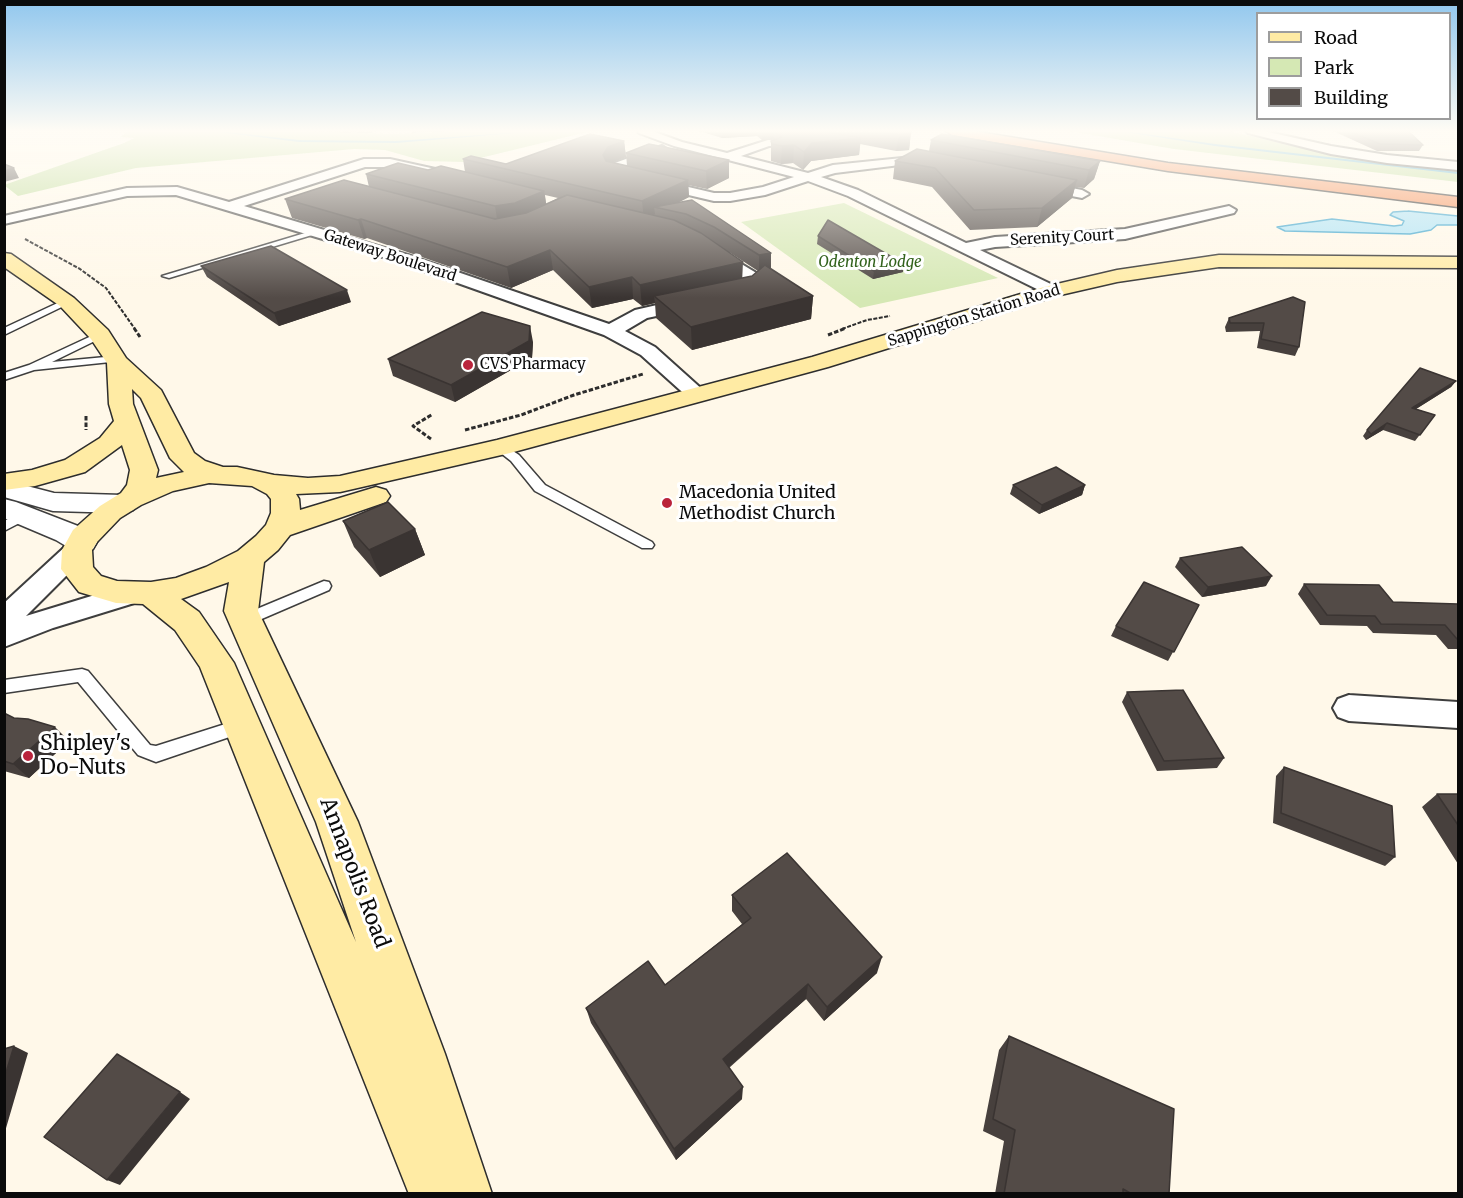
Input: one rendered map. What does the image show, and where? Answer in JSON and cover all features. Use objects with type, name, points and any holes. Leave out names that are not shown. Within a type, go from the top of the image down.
[{"type":"highway","points":[[1333,187],[1458,202]]},
{"type":"highway","points":[[1439,187],[1458,189]]},
{"type":"main road","points":[[4,258],[68,302],[100,335],[117,361],[152,395],[183,458],[195,467],[223,475]]},
{"type":"main road","name":"Sappington Station Road","points":[[223,475],[248,477],[268,483],[308,486],[340,484],[501,447],[820,362],[1051,291],[1152,269],[1219,261],[1458,263]]},
{"type":"main road","points":[[117,361],[121,404],[144,470],[141,486],[127,501],[95,524],[79,546],[77,569],[90,584],[116,592],[142,593],[187,621],[216,663],[438,1194]]},
{"type":"main road","points":[[4,482],[35,478],[75,466],[109,444],[127,421]]},
{"type":"main road","name":"Sappington Station Road","points":[[142,593],[180,588],[217,575],[264,543],[326,511],[394,491],[501,447]]},
{"type":"main road","points":[[127,501],[186,479],[223,475]]},
{"type":"main road","name":"Annapolis Road","points":[[268,483],[277,488],[285,499],[286,513],[264,543],[241,610],[337,822],[420,1054],[464,1194]]},
{"type":"street","points":[[231,206],[291,187]]},
{"type":"street","points":[[330,187],[337,189]]},
{"type":"street","points":[[672,187],[714,197],[730,197],[778,187]]},
{"type":"street","points":[[834,187],[875,203],[1051,291]]},
{"type":"street","points":[[1045,187],[1082,194]]},
{"type":"street","name":"Gateway Boulevard","points":[[4,220],[127,192],[177,191],[402,258],[611,332],[648,351],[697,395]]},
{"type":"street","name":"Gateway Boulevard","points":[[4,225],[61,207]]},
{"type":"street","name":"Serenity Court","points":[[965,248],[995,242],[1105,237],[1228,210]]},
{"type":"street","points":[[611,332],[641,314],[745,292],[754,286],[752,278],[696,242]]},
{"type":"street","points":[[4,488],[53,502],[79,505],[127,501]]},
{"type":"street","points":[[4,621],[79,546],[11,517]]},
{"type":"street","points":[[4,636],[43,621],[142,593]]},
{"type":"street","points":[[1349,708],[1458,715]]},
{"type":"lane","points":[[166,276],[318,232]]},
{"type":"lane","points":[[4,332],[68,302]]},
{"type":"lane","points":[[4,377],[33,367],[100,335]]},
{"type":"lane","points":[[33,367],[117,361]]},
{"type":"lane","points":[[501,447],[514,458],[540,488],[647,545]]},
{"type":"lane","points":[[245,620],[324,585]]},
{"type":"lane","points":[[4,687],[82,675],[144,750],[156,754],[241,726]]},
{"type":"path","points":[[25,239],[80,269],[106,288],[140,337]]},
{"type":"path","points":[[463,431],[521,415],[574,395],[651,372]]},
{"type":"path","points":[[431,439],[413,426],[433,414]]},
{"type":"path","points":[[421,442],[440,437]]},
{"type":"green space","points":[[6,187],[56,187],[18,196]]},
{"type":"green space","name":"Odenton Lodge","points":[[844,203],[998,278],[860,308],[741,222]]},
{"type":"water","points":[[1408,211],[1458,216],[1458,225],[1437,225],[1431,230],[1410,234],[1285,231],[1277,227],[1332,219],[1394,226],[1402,225],[1404,221],[1390,215],[1393,212]]},
{"type":"building","points":[[323,187],[371,187],[495,219],[526,213],[567,195],[674,220],[701,233],[743,262],[640,285],[632,277],[589,287],[550,250],[507,267],[361,219],[285,199]]},
{"type":"building","points":[[418,187],[527,187],[544,191],[515,203],[495,206]]},
{"type":"building","points":[[582,187],[673,187],[642,201]]},
{"type":"building","points":[[953,187],[1068,187],[1042,208],[974,210]]},
{"type":"building","points":[[692,200],[771,253],[759,255],[714,227],[686,214],[654,207]]},
{"type":"building","points":[[828,220],[904,264],[874,271],[818,236]]},
{"type":"building","points":[[271,246],[347,290],[274,313],[201,266]]},
{"type":"building","points":[[765,265],[813,296],[691,327],[654,296],[752,276]]},
{"type":"building","points":[[1293,297],[1305,302],[1299,347],[1261,339],[1264,323],[1230,323],[1229,318]]},
{"type":"building","points":[[482,312],[530,326],[529,341],[451,385],[388,359]]},
{"type":"building","points":[[1420,368],[1456,381],[1412,408],[1435,415],[1420,435],[1387,423],[1371,434],[1367,430]]},
{"type":"building","points":[[1056,467],[1085,485],[1042,505],[1013,485]]},
{"type":"building","points":[[388,502],[415,529],[369,550],[343,521]]},
{"type":"building","points":[[1242,547],[1272,576],[1208,587],[1180,558]]},
{"type":"building","points":[[1144,582],[1199,605],[1174,652],[1116,626]]},
{"type":"building","points":[[1304,584],[1379,585],[1393,602],[1458,604],[1458,639],[1445,625],[1381,624],[1375,616],[1327,615]]},
{"type":"building","points":[[1183,690],[1224,758],[1164,761],[1127,692]]},
{"type":"building","points":[[4,713],[14,718],[28,719],[55,727],[13,764],[4,761]]},
{"type":"building","points":[[1284,767],[1392,806],[1395,857],[1281,813]]},
{"type":"building","points":[[1437,794],[1458,794],[1458,825]]},
{"type":"building","points":[[787,853],[882,957],[827,1007],[808,984],[723,1059],[743,1087],[674,1149],[586,1008],[648,961],[665,985],[751,918],[732,895]]},
{"type":"building","points":[[1009,1036],[1174,1109],[1169,1194],[1132,1194],[1123,1189],[1123,1194],[1004,1194],[1015,1130],[993,1119]]},
{"type":"building","points":[[14,1046],[4,1079],[4,1049]]},
{"type":"building","points":[[117,1054],[180,1092],[107,1180],[44,1137]]},
{"type":"place","name":"CVS Pharmacy","points":[[468,365]]},
{"type":"place","name":"Macedonia United Methodist Church","points":[[667,503]]},
{"type":"place","name":"Shipley's Do-Nuts","points":[[28,756]]}]
